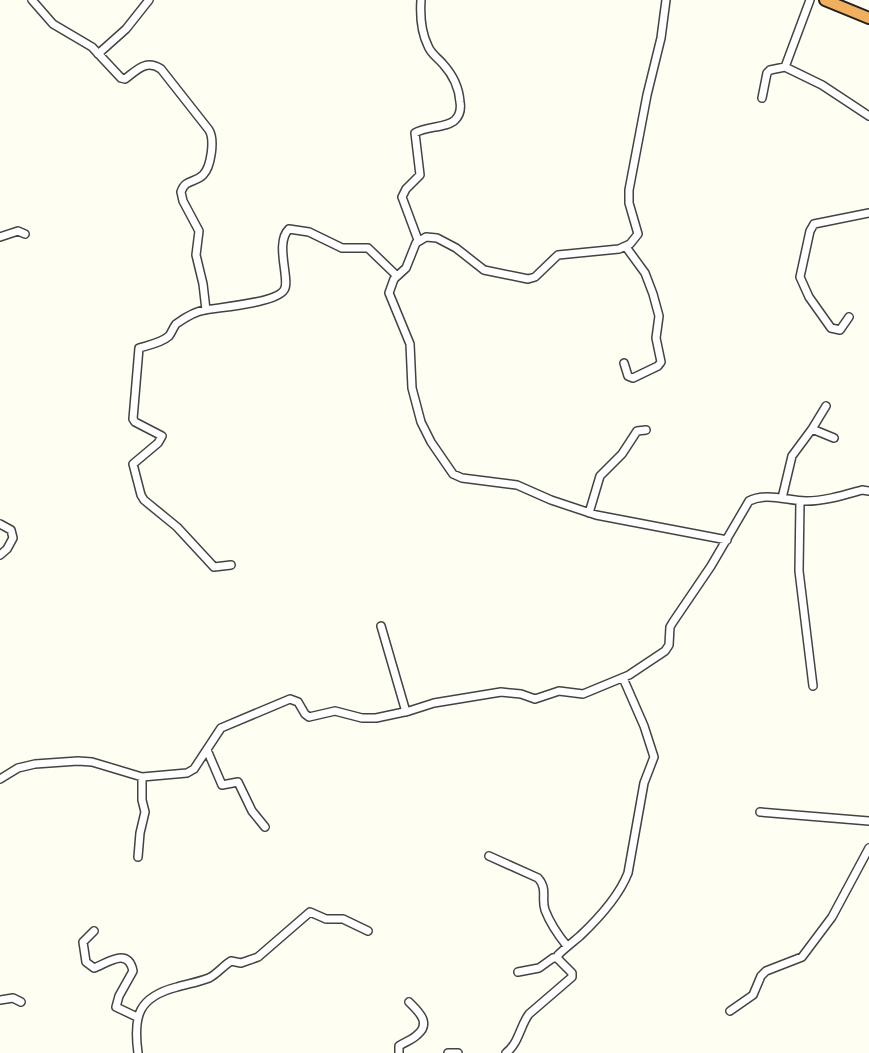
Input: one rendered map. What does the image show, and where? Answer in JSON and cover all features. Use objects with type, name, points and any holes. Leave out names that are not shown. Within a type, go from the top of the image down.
[{"type":"highway","points":[[828,1],[869,18]]},
{"type":"street","points":[[32,0],[53,24],[70,36],[83,41],[123,79],[146,65],[155,65],[161,69],[212,134],[212,146],[204,174],[200,178],[190,180],[183,186],[181,192],[185,206],[199,231],[196,255],[206,309]]},
{"type":"street","points":[[98,54],[126,29],[149,0]]},
{"type":"street","points":[[421,0],[421,25],[426,43],[453,78],[461,106],[458,117],[451,123],[415,133],[420,175],[406,189],[402,197],[418,240],[406,268],[397,276],[389,293],[410,344],[412,388],[421,422],[431,442],[453,474],[462,478],[517,485],[589,513],[727,540]]},
{"type":"street","points":[[418,240],[432,237],[456,248],[484,270],[528,279],[535,277],[558,255],[600,252],[626,247],[636,239],[638,234],[629,203],[629,190],[647,95],[661,38],[666,0]]},
{"type":"street","points":[[785,67],[810,0]]},
{"type":"street","points":[[762,99],[767,73],[770,70],[785,67],[822,85],[869,116]]},
{"type":"street","points":[[849,317],[840,330],[831,328],[801,281],[801,266],[814,224],[869,213]]},
{"type":"street","points":[[231,565],[214,567],[177,527],[141,495],[133,467],[135,462],[158,443],[162,436],[135,422],[133,418],[138,350],[163,340],[176,325],[206,309],[252,302],[282,293],[286,288],[282,261],[285,233],[286,230],[292,228],[309,232],[342,248],[368,248],[397,276]]},
{"type":"street","points":[[0,237],[18,231],[26,234]]},
{"type":"street","points":[[624,363],[628,376],[633,378],[658,366],[661,362],[656,338],[659,316],[645,273],[626,247]]},
{"type":"street","points":[[782,498],[792,456],[826,406]]},
{"type":"street","points":[[812,429],[834,438]]},
{"type":"street","points":[[589,513],[600,476],[622,454],[637,431],[646,430]]},
{"type":"street","points":[[0,779],[18,768],[45,763],[78,761],[92,762],[142,777],[187,773],[194,769],[221,728],[290,699],[298,702],[309,717],[335,711],[362,718],[376,718],[435,703],[489,693],[512,693],[535,699],[559,691],[583,694],[623,678],[665,651],[669,645],[670,627],[727,540],[749,501],[757,498],[782,498],[800,501],[862,490],[869,491]]},
{"type":"street","points":[[800,501],[799,572],[813,686]]},
{"type":"street","points":[[0,524],[11,531],[14,538],[0,555]]},
{"type":"street","points":[[381,626],[406,712]]},
{"type":"street","points":[[518,972],[538,968],[558,957],[601,913],[625,881],[631,860],[644,783],[654,759],[644,726],[623,678]]},
{"type":"street","points":[[207,750],[222,785],[238,782],[252,811],[265,827]]},
{"type":"street","points":[[138,857],[145,812],[142,800],[142,777]]},
{"type":"street","points":[[760,812],[869,821]]},
{"type":"street","points":[[730,1011],[753,995],[761,976],[766,971],[802,957],[832,917],[869,848]]},
{"type":"street","points":[[489,856],[538,878],[542,882],[545,887],[546,912],[555,931],[567,946]]},
{"type":"street","points":[[138,1053],[135,1023],[145,1002],[165,990],[210,977],[231,961],[241,963],[258,957],[310,912],[326,919],[343,919],[368,931]]},
{"type":"street","points":[[94,931],[83,942],[86,962],[95,968],[114,958],[127,961],[132,966],[133,971],[119,996],[116,1007],[137,1017]]},
{"type":"street","points":[[506,1053],[514,1045],[529,1014],[572,977],[572,973],[558,957]]},
{"type":"street","points":[[0,1000],[13,998],[21,1002]]},
{"type":"street","points":[[399,1053],[399,1046],[418,1035],[423,1022],[422,1016],[409,1002]]},
{"type":"street","points":[[448,1053],[458,1053]]}]
